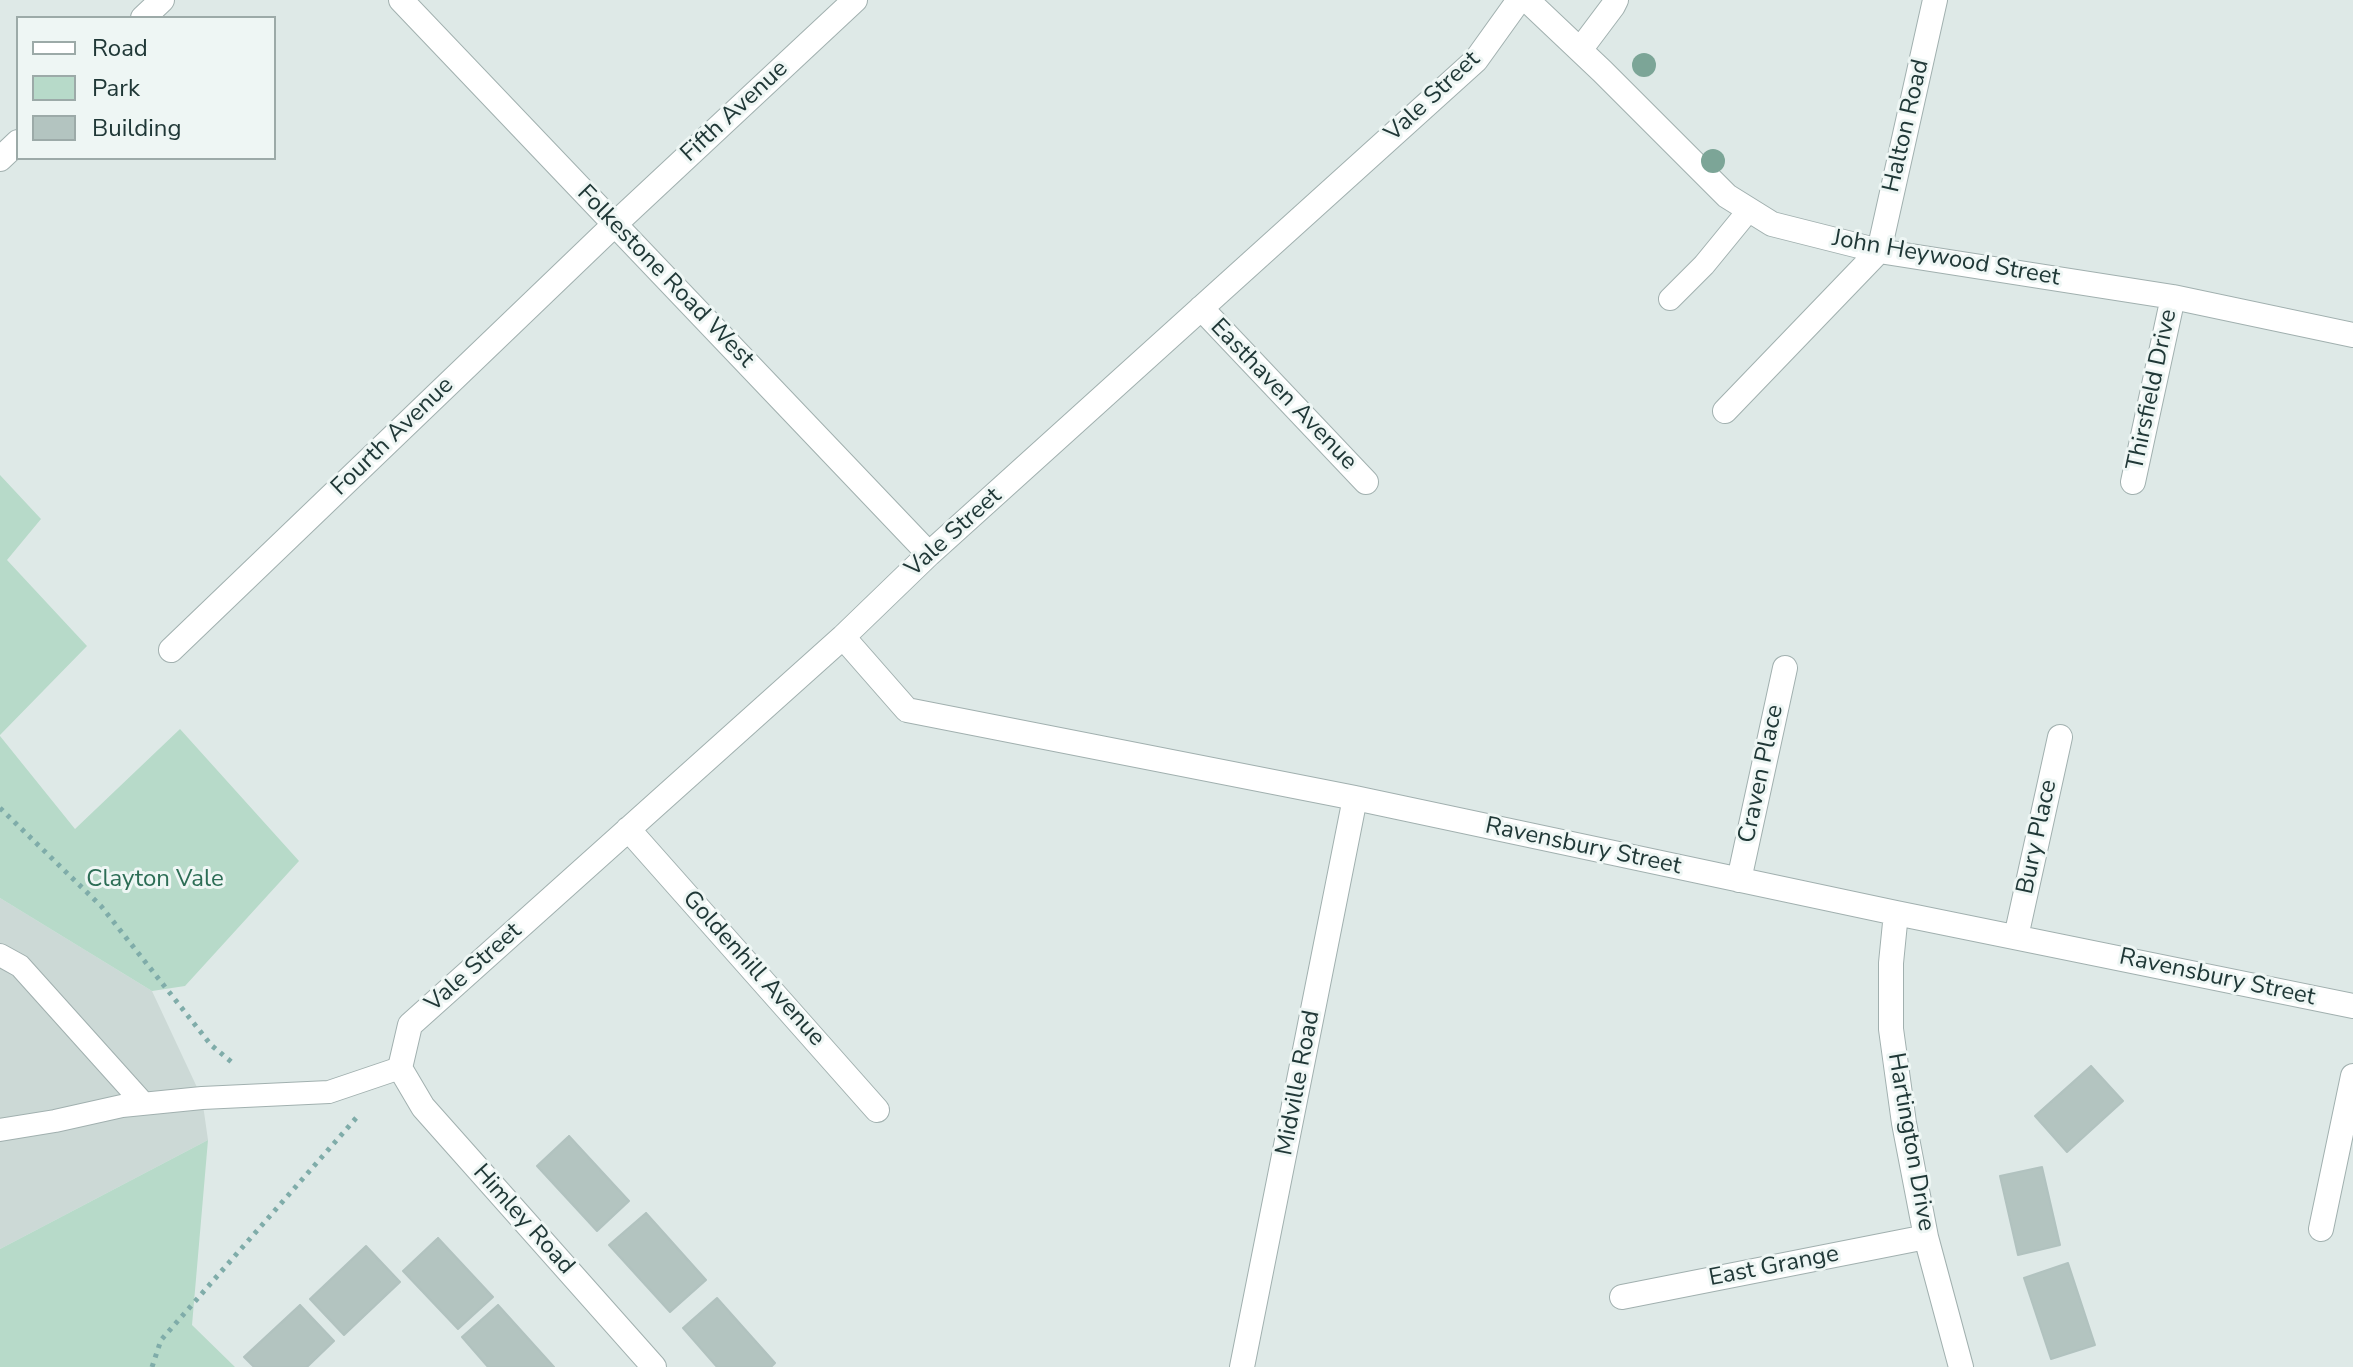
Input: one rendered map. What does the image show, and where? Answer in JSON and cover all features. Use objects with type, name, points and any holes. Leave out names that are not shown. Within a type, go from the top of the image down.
[{"type":"street","points":[[145,16],[162,0]]},
{"type":"street","name":"Folkestone Road West","points":[[401,0],[929,554]]},
{"type":"street","name":"Fifth Avenue","points":[[615,224],[855,0]]},
{"type":"street","name":"Vale Street","points":[[400,1068],[410,1025],[843,637],[929,554],[1476,60],[1519,0]]},
{"type":"street","name":"John Heywood Street","points":[[1527,0],[1727,196],[1772,224],[1879,251],[2173,297],[2353,335]]},
{"type":"street","points":[[1580,50],[1616,0]]},
{"type":"street","name":"Halton Road","points":[[1879,251],[1935,0]]},
{"type":"street","points":[[0,159],[16,144]]},
{"type":"street","name":"Fourth Avenue","points":[[171,650],[615,224]]},
{"type":"street","points":[[1725,411],[1879,251]]},
{"type":"street","name":"Thirsfield Drive","points":[[2133,482],[2173,297]]},
{"type":"street","name":"Easthaven Avenue","points":[[1201,308],[1366,482]]},
{"type":"street","name":"Ravensbury Street","points":[[843,637],[907,710],[1355,798],[2353,1006]]},
{"type":"street","name":"Craven Place","points":[[1739,880],[1785,668]]},
{"type":"street","name":"Bury Place","points":[[2016,937],[2060,737]]},
{"type":"street","name":"Midville Road","points":[[1242,1367],[1355,798]]},
{"type":"street","name":"Goldenhill Avenue","points":[[628,829],[877,1110]]},
{"type":"street","name":"Hartington Drive","points":[[1896,913],[1891,963],[1891,1029],[1904,1123],[1926,1237],[1961,1367]]},
{"type":"street","name":"Himley Road","points":[[400,1068],[423,1107],[654,1367]]},
{"type":"street","points":[[2321,1229],[2353,1076]]},
{"type":"street","name":"East Grange","points":[[1622,1297],[1926,1237]]},
{"type":"lane","points":[[1670,299],[1704,265],[1749,210]]},
{"type":"lane","points":[[0,955],[20,966],[144,1104]]},
{"type":"lane","points":[[0,1130],[122,1106],[202,1098],[329,1092],[400,1068]]},
{"type":"path","points":[[0,808],[101,906],[211,1045],[271,1095]]},
{"type":"path","points":[[152,1367],[161,1340],[358,1115]]},
{"type":"shaded area","points":[[0,898],[152,991],[202,1098],[208,1140],[0,1249]]},
{"type":"green space","points":[[0,475],[41,519],[7,560],[87,646],[0,735]]},
{"type":"green space","name":"Clayton Vale","points":[[180,729],[299,861],[185,986],[152,991],[0,898],[0,736],[75,829]]},
{"type":"green space","points":[[208,1140],[192,1325],[235,1367],[0,1367],[0,1249]]},
{"type":"building","points":[[2091,1066],[2123,1101],[2067,1152],[2035,1116]]},
{"type":"building","points":[[569,1136],[629,1201],[597,1231],[537,1166]]},
{"type":"building","points":[[2042,1167],[2060,1245],[2018,1255],[2000,1176]]},
{"type":"building","points":[[646,1213],[706,1280],[670,1312],[609,1245]]},
{"type":"building","points":[[438,1238],[493,1297],[458,1329],[403,1271]]},
{"type":"building","points":[[366,1246],[400,1282],[344,1335],[310,1299]]},
{"type":"building","points":[[2068,1263],[2095,1345],[2051,1359],[2024,1278]]},
{"type":"building","points":[[717,1298],[775,1363],[771,1367],[717,1367],[683,1328]]},
{"type":"building","points":[[300,1305],[334,1341],[307,1367],[254,1367],[244,1357]]},
{"type":"building","points":[[498,1305],[554,1367],[488,1367],[462,1337]]}]
